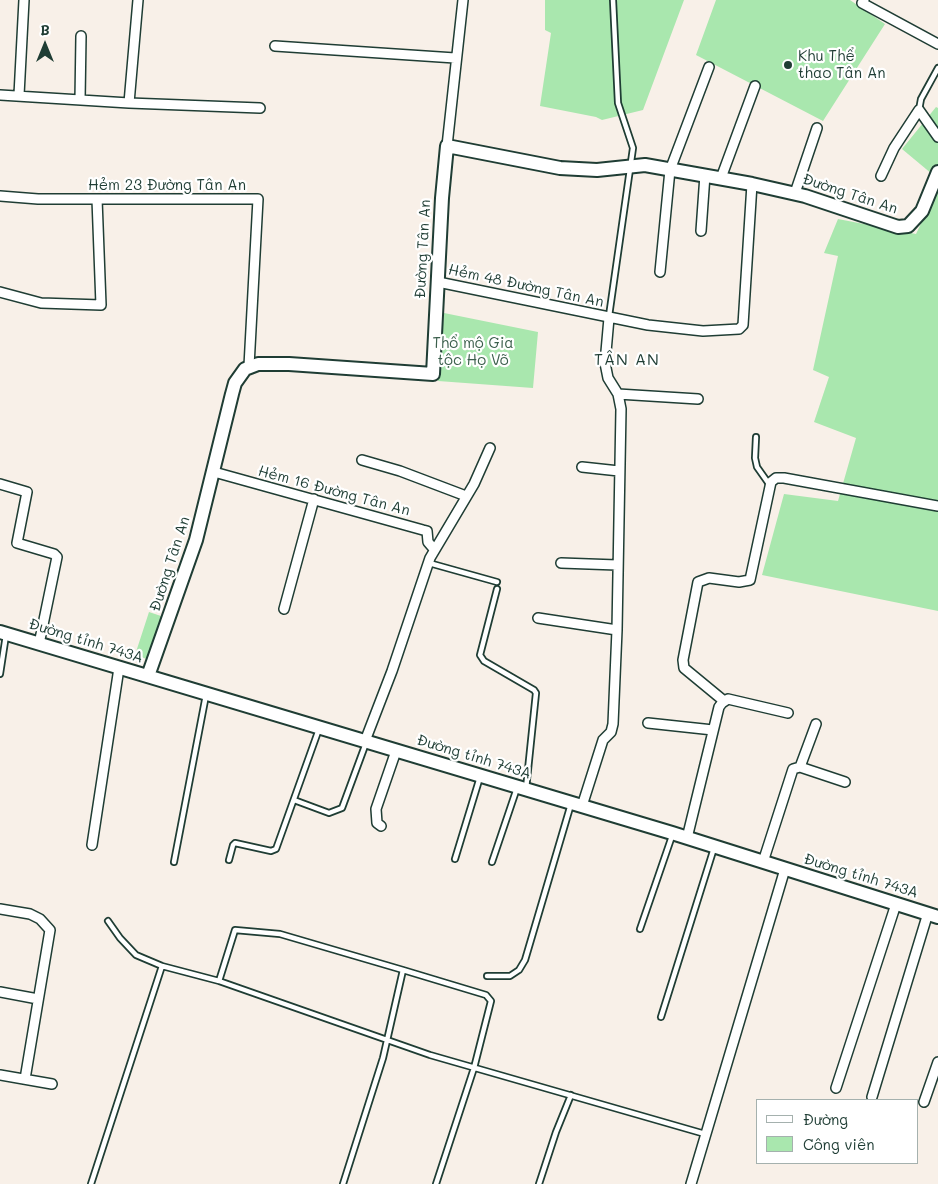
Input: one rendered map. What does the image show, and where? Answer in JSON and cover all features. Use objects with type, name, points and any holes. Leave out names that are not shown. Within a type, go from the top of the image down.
[{"type":"street","points":[[19,95],[24,0]]},
{"type":"street","points":[[129,103],[138,0]]},
{"type":"street","points":[[447,146],[455,58],[463,0]]},
{"type":"street","points":[[864,0],[862,2],[938,44]]},
{"type":"street","points":[[80,100],[81,36]]},
{"type":"street","points":[[275,46],[455,58]]},
{"type":"street","points":[[660,272],[670,170],[709,68]]},
{"type":"street","points":[[721,178],[755,86]]},
{"type":"street","points":[[0,95],[129,103],[260,108]]},
{"type":"street","points":[[881,176],[894,148],[919,110],[938,138]]},
{"type":"street","points":[[795,193],[818,128]]},
{"type":"street","name":"Đường Tân An","points":[[148,676],[196,540],[235,383],[241,373],[249,366],[289,364],[433,374],[442,198],[447,146],[560,168],[597,170],[630,165],[705,175],[795,193],[892,226],[908,226],[922,210],[938,172]]},
{"type":"street","points":[[701,231],[705,175]]},
{"type":"street","name":"Hẻm 48 Đường Tân An","points":[[438,282],[609,318],[679,329],[717,331],[742,328],[752,184]]},
{"type":"street","name":"Hẻm 23 Đường Tân An","points":[[0,196],[98,199],[258,199],[249,366]]},
{"type":"street","points":[[0,292],[48,304],[101,305],[98,199]]},
{"type":"street","points":[[577,805],[603,740],[611,732],[613,724],[617,630],[621,408],[618,394],[608,378],[605,363],[609,318]]},
{"type":"street","points":[[618,394],[698,399]]},
{"type":"street","points":[[365,741],[392,671],[428,562],[466,496],[490,448]]},
{"type":"street","points":[[362,460],[400,471],[466,496]]},
{"type":"street","points":[[582,467],[620,471]]},
{"type":"street","name":"Hẻm 16 Đường Tân An","points":[[214,472],[423,530],[426,532],[428,542],[434,549]]},
{"type":"street","points":[[724,701],[684,668],[698,582],[709,578],[739,582],[750,580],[769,484],[776,478],[784,478],[938,506]]},
{"type":"street","points":[[0,484],[27,492],[17,543],[54,554],[57,557],[39,644]]},
{"type":"street","points":[[284,609],[314,499]]},
{"type":"street","points":[[561,563],[617,564]]},
{"type":"street","points":[[538,618],[617,630]]},
{"type":"street","name":"Đường tỉnh 743A","points":[[3,633],[672,833],[933,915]]},
{"type":"street","points":[[92,845],[119,668]]},
{"type":"street","points":[[686,838],[719,708],[724,701],[728,699],[788,713]]},
{"type":"street","points":[[648,723],[713,730]]},
{"type":"street","points":[[800,767],[816,724]]},
{"type":"street","points":[[381,826],[377,823],[376,809],[396,751]]},
{"type":"street","points":[[763,862],[793,770],[800,767],[846,782]]},
{"type":"street","points":[[691,1184],[785,869]]},
{"type":"street","points":[[836,1088],[896,904]]},
{"type":"street","points":[[0,909],[30,914],[40,919],[50,930],[25,1079]]},
{"type":"street","points":[[872,1097],[933,915]]},
{"type":"street","points":[[0,992],[38,999]]},
{"type":"street","points":[[924,1102],[938,1062]]},
{"type":"street","points":[[0,1075],[52,1084]]},
{"type":"lane","points":[[609,318],[632,142],[624,126],[618,103],[613,0]]},
{"type":"lane","points":[[919,110],[921,99],[938,68]]},
{"type":"lane","points":[[756,437],[754,458],[757,467],[769,484]]},
{"type":"lane","points":[[428,562],[497,582]]},
{"type":"lane","points":[[492,862],[522,788],[536,693],[534,690],[484,661],[480,655],[497,590]]},
{"type":"lane","points":[[0,674],[3,633]]},
{"type":"lane","points":[[174,862],[206,694]]},
{"type":"lane","points":[[229,860],[232,845],[235,843],[271,850],[276,849],[319,728]]},
{"type":"lane","points":[[294,800],[329,813],[342,808],[365,741]]},
{"type":"lane","points":[[455,859],[481,776]]},
{"type":"lane","points":[[487,976],[510,976],[519,970],[525,960],[577,805]]},
{"type":"lane","points":[[640,929],[672,833]]},
{"type":"lane","points":[[661,1017],[715,847]]},
{"type":"lane","points":[[108,921],[120,938],[136,955],[162,966],[220,981],[387,1041],[474,1068],[707,1134]]},
{"type":"lane","points":[[220,981],[235,930],[280,934],[486,995],[491,1001],[474,1068],[436,1184]]},
{"type":"lane","points":[[90,1184],[162,966]]},
{"type":"lane","points":[[343,1184],[384,1058],[403,970]]},
{"type":"lane","points":[[538,1184],[571,1095]]},
{"type":"green space","points":[[545,0],[684,0],[643,110],[602,120],[596,117],[540,106],[551,33],[545,30]]},
{"type":"green space","name":"Khu Thể thao Tân An","points":[[716,0],[850,0],[885,24],[823,121],[696,55]]},
{"type":"green space","points":[[936,107],[938,108],[938,179],[902,149]]},
{"type":"green space","points":[[938,188],[938,611],[762,575],[784,494],[838,501],[856,438],[814,422],[829,377],[813,370],[838,256],[824,253],[838,219],[916,234]]},
{"type":"green space","name":"Thổ mộ Gia tộc Họ Võ","points":[[444,313],[538,332],[533,388],[438,381]]},
{"type":"green space","points":[[149,612],[164,617],[150,660],[135,655]]},
{"type":"place","name":"Khu Thể thao Tân An","points":[[788,65]]},
{"type":"district","name":"TÂN AN","points":[[627,360]]}]
